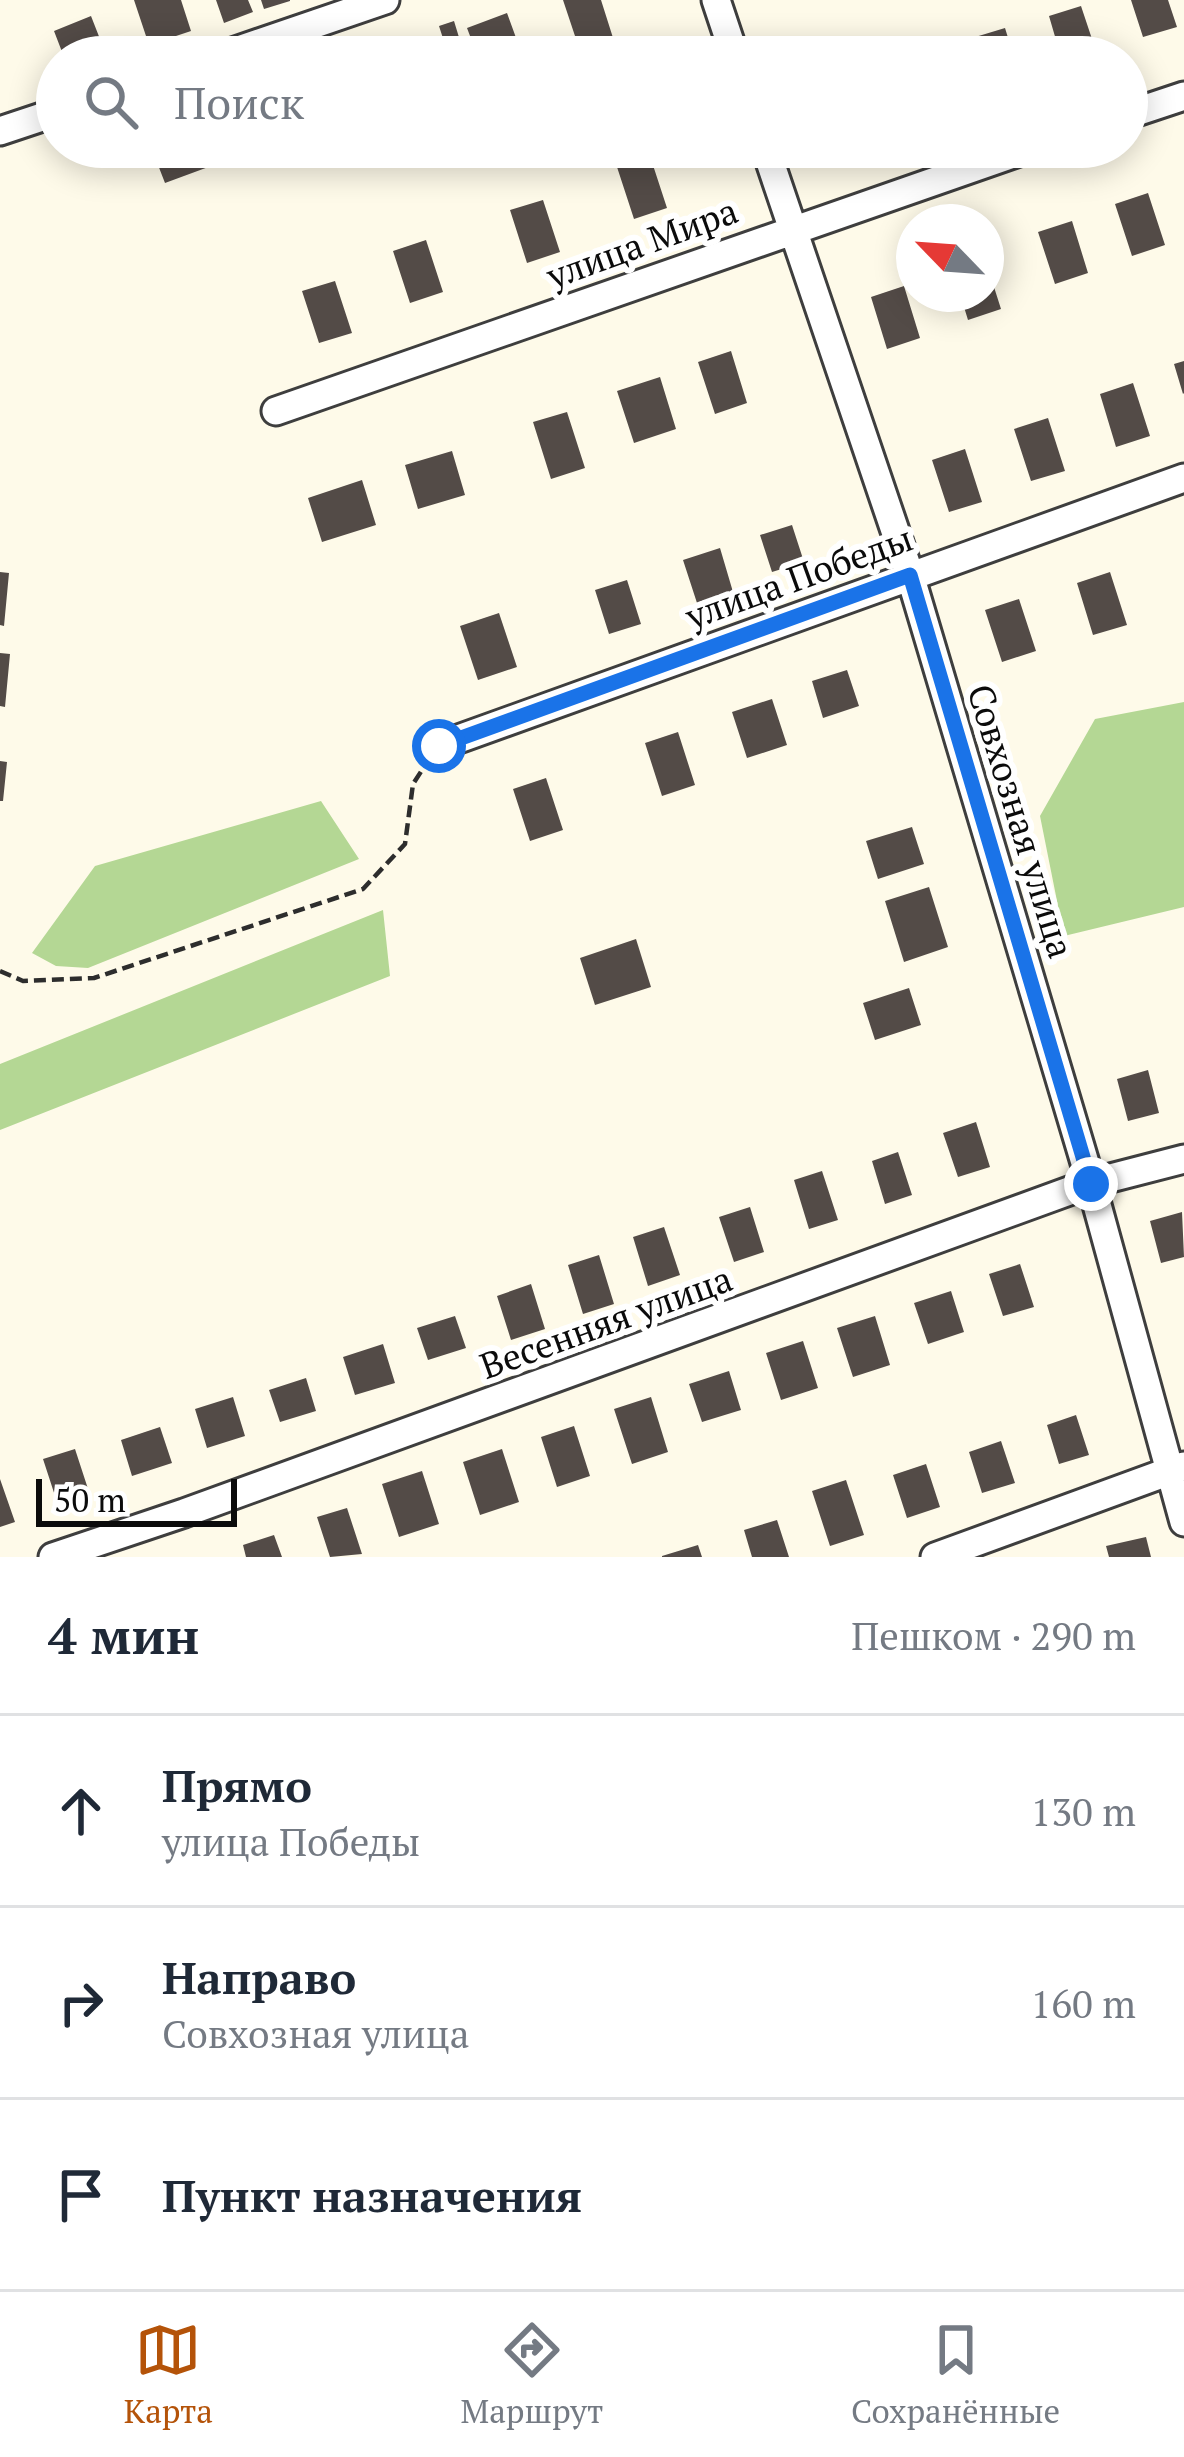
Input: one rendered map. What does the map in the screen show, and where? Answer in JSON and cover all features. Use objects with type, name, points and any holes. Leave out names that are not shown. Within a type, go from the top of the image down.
[{"type":"street","points":[[280,36],[385,0]]},
{"type":"street","points":[[716,0],[728,36]]},
{"type":"street","points":[[1148,108],[1184,96]]},
{"type":"street","points":[[0,131],[36,119]]},
{"type":"street","name":"Совхозная улица","points":[[772,168],[910,575],[1177,1468],[1184,1522]]},
{"type":"street","name":"улица Мира","points":[[276,411],[971,168]]},
{"type":"street","name":"улица Победы","points":[[439,746],[1184,478]]},
{"type":"street","name":"Весенняя улица","points":[[53,1557],[1091,1184],[1184,1160]]},
{"type":"street","points":[[935,1557],[1177,1468]]},
{"type":"path","points":[[0,971],[23,980],[94,978],[363,890],[406,844],[412,784],[439,746]]},
{"type":"green space","points":[[1184,702],[1184,907],[1064,936],[1040,816],[1095,719]]},
{"type":"green space","points":[[321,801],[359,859],[88,968],[56,966],[32,953],[95,866]]},
{"type":"green space","points":[[383,910],[390,976],[0,1130],[0,1064]]},
{"type":"building","points":[[134,0],[181,0],[191,31],[146,36]]},
{"type":"building","points":[[216,0],[248,0],[253,12],[224,23]]},
{"type":"building","points":[[261,0],[290,0],[290,1],[264,9]]},
{"type":"building","points":[[563,0],[601,0],[612,36],[575,36]]},
{"type":"building","points":[[1131,0],[1168,0],[1177,27],[1143,36]]},
{"type":"building","points":[[1081,6],[1091,36],[1055,36],[1049,16]]},
{"type":"building","points":[[507,13],[515,36],[470,36],[467,28]]},
{"type":"building","points":[[91,16],[99,36],[56,36],[54,31]]},
{"type":"building","points":[[454,21],[459,36],[442,36],[439,26]]},
{"type":"building","points":[[1005,28],[1007,36],[979,36]]},
{"type":"building","points":[[159,168],[206,168],[165,183]]},
{"type":"building","points":[[617,168],[654,168],[667,208],[634,219]]},
{"type":"building","points":[[1148,193],[1165,245],[1132,256],[1115,204]]},
{"type":"building","points":[[543,200],[560,252],[527,263],[510,210]]},
{"type":"building","points":[[1072,221],[1088,273],[1055,284],[1038,232]]},
{"type":"building","points":[[426,240],[443,292],[410,303],[393,251]]},
{"type":"building","points":[[335,281],[352,333],[319,343],[302,291]]},
{"type":"building","points":[[896,289],[896,312],[912,312],[920,338],[887,349],[871,297]]},
{"type":"building","points":[[966,312],[992,312],[968,320]]},
{"type":"building","points":[[731,351],[747,403],[715,414],[698,362]]},
{"type":"building","points":[[1184,361],[1184,393],[1183,394],[1174,364]]},
{"type":"building","points":[[660,377],[676,429],[634,443],[617,391]]},
{"type":"building","points":[[1133,383],[1150,436],[1116,447],[1100,394]]},
{"type":"building","points":[[567,412],[585,468],[551,479],[533,422]]},
{"type":"building","points":[[1048,418],[1065,471],[1031,481],[1014,429]]},
{"type":"building","points":[[965,449],[982,502],[949,512],[932,460]]},
{"type":"building","points":[[452,451],[465,495],[418,509],[405,465]]},
{"type":"building","points":[[362,480],[376,525],[322,542],[308,498]]},
{"type":"building","points":[[792,525],[804,562],[772,572],[760,535]]},
{"type":"building","points":[[720,548],[733,592],[697,603],[683,560]]},
{"type":"building","points":[[0,572],[9,573],[4,626],[0,625]]},
{"type":"building","points":[[1110,572],[1127,625],[1093,635],[1077,583]]},
{"type":"building","points":[[627,580],[641,624],[609,634],[595,590]]},
{"type":"building","points":[[1019,599],[1036,651],[1002,662],[985,610]]},
{"type":"building","points":[[499,613],[517,667],[478,680],[460,626]]},
{"type":"building","points":[[0,653],[10,654],[5,707],[0,706]]},
{"type":"building","points":[[847,670],[859,706],[823,718],[812,681]]},
{"type":"building","points":[[772,699],[787,745],[747,758],[732,712]]},
{"type":"building","points":[[678,732],[695,785],[662,796],[645,743]]},
{"type":"building","points":[[0,761],[7,762],[3,801],[0,801]]},
{"type":"building","points":[[546,778],[563,830],[530,841],[513,789]]},
{"type":"building","points":[[912,827],[924,864],[878,879],[866,841]]},
{"type":"building","points":[[929,887],[948,947],[904,962],[885,901]]},
{"type":"building","points":[[636,939],[651,987],[595,1005],[580,958]]},
{"type":"building","points":[[909,988],[921,1025],[875,1040],[863,1003]]},
{"type":"building","points":[[1148,1070],[1159,1113],[1128,1121],[1117,1079]]},
{"type":"building","points":[[976,1122],[990,1167],[958,1177],[943,1133]]},
{"type":"building","points":[[898,1152],[912,1195],[885,1204],[872,1161]]},
{"type":"building","points":[[822,1171],[838,1220],[809,1229],[794,1180]]},
{"type":"building","points":[[750,1207],[764,1252],[734,1262],[719,1217]]},
{"type":"building","points":[[1182,1212],[1184,1257],[1161,1263],[1150,1221]]},
{"type":"building","points":[[664,1227],[680,1275],[648,1286],[633,1237]]},
{"type":"building","points":[[599,1255],[614,1304],[583,1314],[568,1265]]},
{"type":"building","points":[[1020,1264],[1034,1307],[1003,1316],[989,1274]]},
{"type":"building","points":[[531,1284],[545,1329],[511,1340],[497,1296]]},
{"type":"building","points":[[951,1291],[964,1332],[928,1344],[914,1303]]},
{"type":"building","points":[[455,1316],[466,1348],[428,1360],[417,1328]]},
{"type":"building","points":[[875,1316],[890,1365],[853,1377],[837,1328]]},
{"type":"building","points":[[803,1341],[818,1388],[781,1400],[766,1353]]},
{"type":"building","points":[[383,1344],[395,1383],[355,1395],[343,1357]]},
{"type":"building","points":[[729,1371],[741,1410],[702,1422],[689,1384]]},
{"type":"building","points":[[306,1378],[316,1411],[280,1422],[269,1390]]},
{"type":"building","points":[[233,1397],[245,1436],[207,1448],[195,1409]]},
{"type":"building","points":[[651,1397],[668,1452],[632,1464],[614,1409]]},
{"type":"building","points":[[1076,1415],[1089,1455],[1059,1464],[1047,1425]]},
{"type":"building","points":[[574,1426],[590,1476],[557,1487],[541,1437]]},
{"type":"building","points":[[160,1427],[172,1463],[132,1476],[121,1440]]},
{"type":"building","points":[[1001,1441],[1015,1483],[982,1493],[969,1452]]},
{"type":"building","points":[[75,1449],[90,1495],[58,1505],[43,1459]]},
{"type":"building","points":[[502,1449],[519,1502],[480,1515],[463,1462]]},
{"type":"building","points":[[926,1464],[940,1507],[907,1518],[893,1475]]},
{"type":"building","points":[[422,1471],[439,1524],[399,1537],[382,1484]]},
{"type":"building","points":[[0,1479],[15,1522],[0,1527]]},
{"type":"building","points":[[846,1480],[864,1535],[830,1546],[812,1491]]},
{"type":"building","points":[[347,1508],[362,1554],[330,1557],[317,1517]]},
{"type":"building","points":[[777,1520],[789,1557],[752,1557],[744,1530]]},
{"type":"building","points":[[274,1535],[282,1557],[246,1557],[243,1545]]},
{"type":"building","points":[[1146,1537],[1151,1557],[1109,1557],[1106,1546]]},
{"type":"building","points":[[698,1545],[702,1557],[662,1557],[662,1556]]},
{"type":"route","points":[[439,746],[910,575],[1091,1184]]}]
